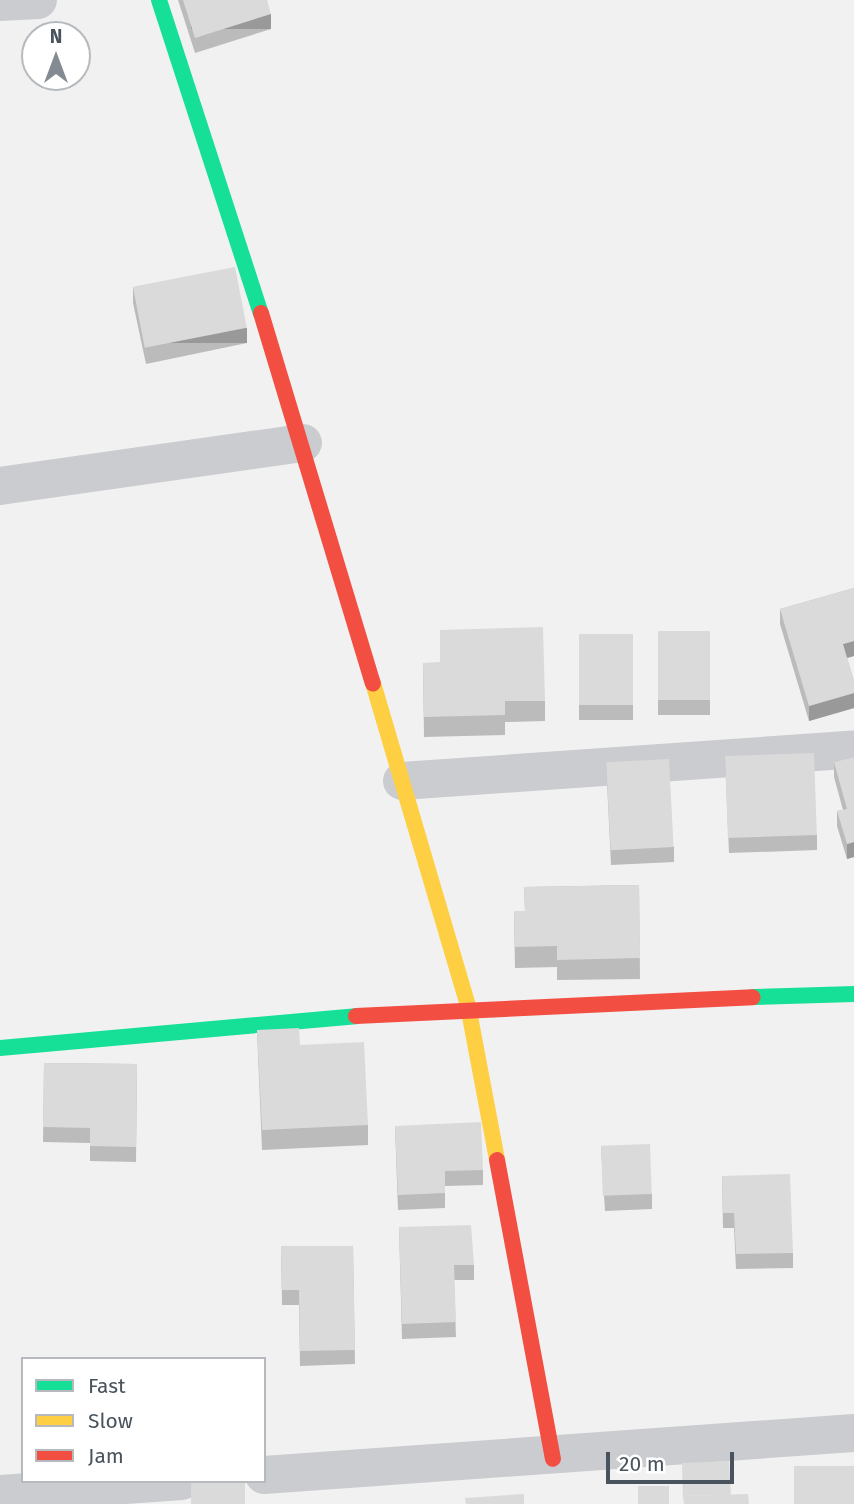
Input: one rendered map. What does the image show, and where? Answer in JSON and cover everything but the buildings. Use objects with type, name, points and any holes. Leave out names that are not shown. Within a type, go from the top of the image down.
[{"type":"street","points":[[0,2],[38,0]]},
{"type":"street","points":[[159,0],[303,443],[468,1006],[553,1459]]},
{"type":"street","points":[[0,486],[303,443]]},
{"type":"street","points":[[402,781],[854,749]]},
{"type":"street","points":[[0,1048],[468,1006],[854,994]]},
{"type":"street","points":[[266,1475],[553,1459],[854,1433]]},
{"type":"street","points":[[0,1493],[73,1497],[168,1483]]},
{"type":"traffic: fast","points":[[159,0],[261,313]]},
{"type":"traffic: fast","points":[[753,997],[854,994]]},
{"type":"traffic: fast","points":[[0,1048],[356,1016]]},
{"type":"traffic: slow","points":[[373,683],[468,1006],[497,1160]]},
{"type":"traffic: jam","points":[[261,313],[373,683]]},
{"type":"traffic: jam","points":[[356,1016],[753,997]]},
{"type":"traffic: jam","points":[[497,1160],[553,1459]]}]
